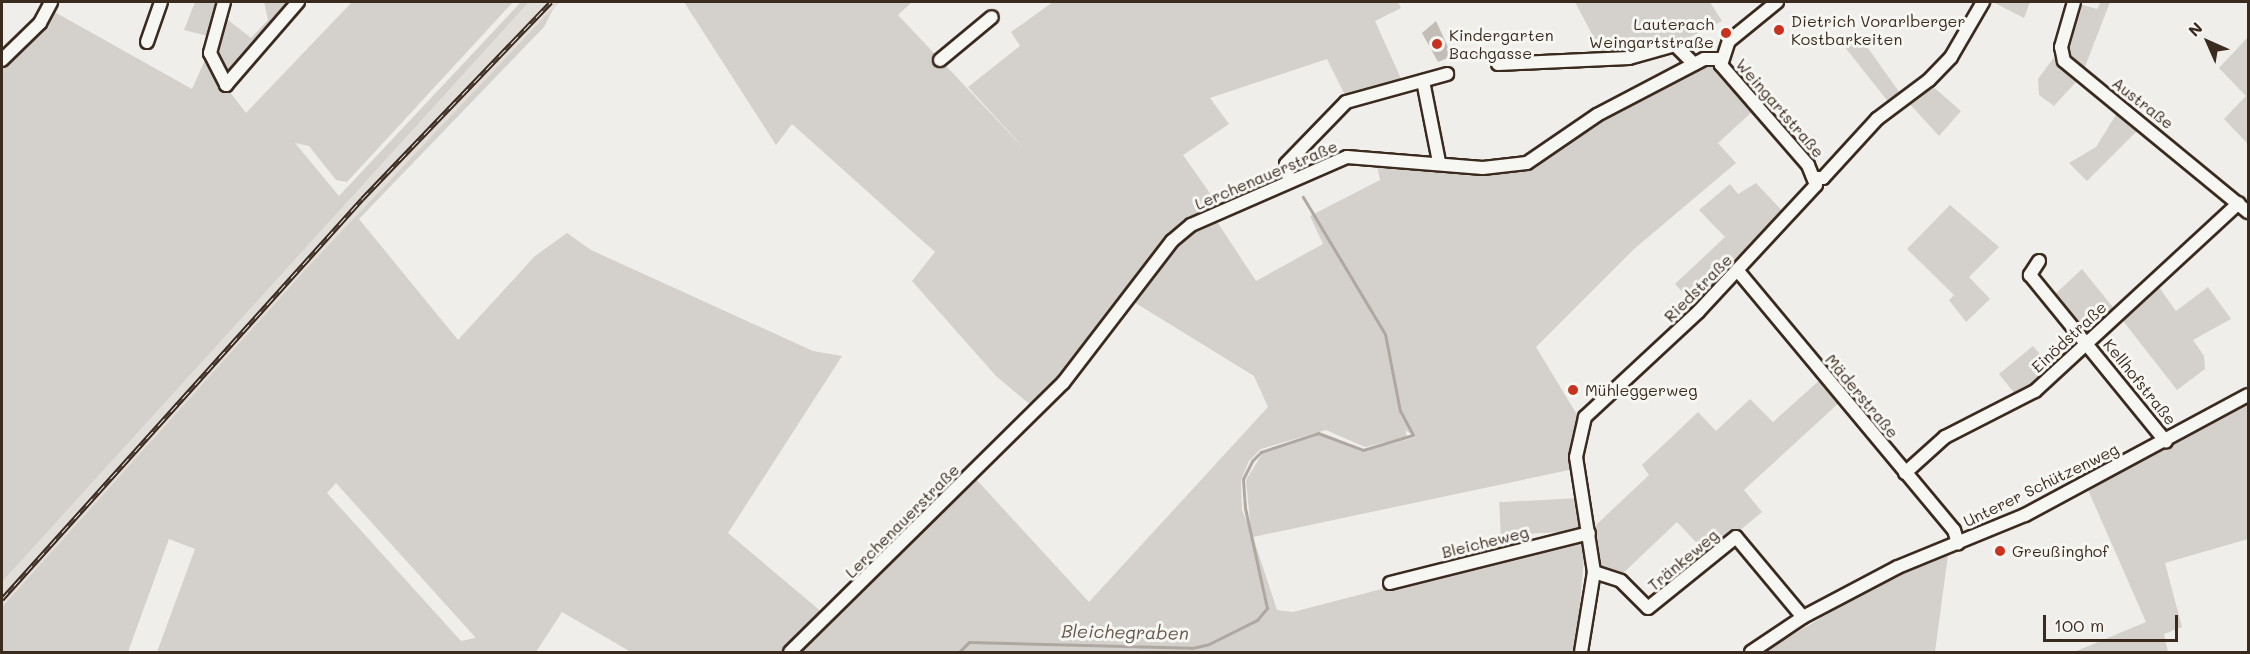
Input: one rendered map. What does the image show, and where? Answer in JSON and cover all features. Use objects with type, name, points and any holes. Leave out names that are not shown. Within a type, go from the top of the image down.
[{"type":"street","points":[[2,60],[40,23],[51,2]]},
{"type":"street","points":[[147,42],[161,2]]},
{"type":"street","points":[[224,2],[210,53],[226,85],[298,2]]},
{"type":"street","points":[[1720,58],[1729,41],[1777,2]]},
{"type":"street","name":"Riedstraße","points":[[1581,652],[1594,572],[1576,457],[1585,417],[1738,272],[1810,196],[1816,178],[1823,178],[1877,119],[1929,80],[1951,57],[1983,2]]},
{"type":"street","name":"Austraße","points":[[2074,2],[2061,47],[2064,61],[2244,207]]},
{"type":"street","points":[[940,60],[992,17]]},
{"type":"street","points":[[1498,64],[1629,58],[1676,45],[1694,64]]},
{"type":"street","name":"Lerchenauerstraße","points":[[790,652],[1063,383],[1172,241],[1191,225],[1289,180],[1347,157],[1439,162],[1493,168],[1527,163],[1598,115],[1694,64],[1720,58]]},
{"type":"street","name":"Weingartstraße","points":[[1720,58],[1726,75],[1816,178]]},
{"type":"street","points":[[1289,180],[1286,164],[1346,102],[1447,74]]},
{"type":"street","points":[[1423,81],[1439,162]]},
{"type":"street","name":"Einödstraße","points":[[1905,473],[1945,437],[2035,391],[2244,207]]},
{"type":"street","name":"Kellhofstraße","points":[[2039,261],[2030,275],[2166,442]]},
{"type":"street","name":"Mäderstraße","points":[[1738,272],[1954,530],[1958,543]]},
{"type":"street","name":"Unterer Schützenweg","points":[[1751,652],[1803,617],[1898,567],[1958,543],[2166,442],[2248,395]]},
{"type":"street","name":"Bleicheweg","points":[[1390,583],[1589,533]]},
{"type":"street","name":"Tränkeweg","points":[[1594,572],[1621,580],[1648,608],[1736,537],[1803,617]]},
{"type":"shaded area","points":[[195,2],[221,2],[208,36],[184,30]]},
{"type":"shaded area","points":[[264,2],[294,2],[226,78],[214,54],[223,16],[251,38],[268,20]]},
{"type":"shaded area","points":[[352,2],[513,2],[347,182],[336,180],[309,146],[295,143],[339,196],[521,2],[529,2],[2,582],[2,64],[51,10],[192,89],[205,60],[246,113]]},
{"type":"shaded area","points":[[529,2],[560,2],[304,271],[2,607],[2,582]]},
{"type":"shaded area","points":[[684,2],[912,2],[898,15],[1030,155],[968,87],[1020,46],[1011,32],[1053,2],[1398,2],[1401,8],[1375,21],[1403,83],[1347,99],[1327,59],[1210,98],[1229,124],[1183,155],[1221,209],[1214,217],[1256,281],[1323,244],[1310,216],[1380,180],[1376,160],[1510,169],[1547,157],[1597,118],[1710,63],[1753,111],[1718,143],[1736,163],[1634,249],[1536,347],[1579,418],[1572,445],[1574,469],[1253,537],[1277,610],[1293,612],[1578,538],[1585,545],[1577,642],[1590,652],[631,652],[562,612],[536,652],[157,652],[195,549],[169,539],[128,652],[2,652],[2,607],[304,271],[554,7],[544,27],[359,219],[458,340],[535,256],[567,233],[591,250],[813,351],[842,356],[728,533],[823,613],[952,476],[963,488],[974,477],[1089,602],[1268,407],[1254,376],[1129,299],[1040,413],[996,376],[912,281],[935,252],[792,124],[776,145]],"holes":[[[1326,430],[1365,447],[1407,437],[1405,430],[1416,437],[1363,452],[1320,434],[1262,454],[1246,480],[1251,532],[1242,510],[1241,480],[1249,461],[1261,449]],[[336,483],[475,637],[475,638],[461,641],[327,493]]]},
{"type":"shaded area","points":[[1575,2],[1710,2],[1722,21],[1686,39],[1604,57]]},
{"type":"shaded area","points":[[1993,2],[2030,2],[2024,18]]},
{"type":"shaded area","points":[[2101,2],[2110,2],[2083,72],[2069,61],[2066,48],[2079,4],[2097,9]]},
{"type":"shaded area","points":[[1858,34],[1902,96],[1890,104],[1844,46]]},
{"type":"shaded area","points":[[2248,37],[2248,144],[2224,119],[2246,96],[2219,68]]},
{"type":"shaded area","points":[[2055,56],[2076,82],[2054,106],[2039,95],[2038,79]]},
{"type":"shaded area","points":[[1930,84],[1961,111],[1939,136],[1908,102]]},
{"type":"shaded area","points":[[2119,110],[2141,127],[2087,181],[2069,163],[2096,147]]},
{"type":"shaded area","points":[[1756,183],[1786,215],[1697,308],[1675,284],[1725,237],[1699,210],[1730,184],[1738,194]]},
{"type":"shaded area","points":[[1950,205],[1999,247],[1969,277],[1990,299],[1966,322],[1949,300],[1954,295],[1907,249]]},
{"type":"shaded area","points":[[2082,269],[2116,311],[2087,335],[2051,298]]},
{"type":"shaded area","points":[[2156,283],[2176,311],[2208,287],[2231,319],[2193,340],[2204,356],[2205,369],[2177,390],[2120,317]]},
{"type":"shaded area","points":[[2033,346],[2055,372],[2016,395],[1999,374]]},
{"type":"shaded area","points":[[1822,378],[1841,401],[1744,490],[1762,512],[1709,556],[1677,522],[1619,577],[1600,568],[1596,525],[1649,475],[1642,465],[1698,412],[1716,431],[1750,399],[1773,422]]},
{"type":"shaded area","points":[[2248,397],[2248,539],[2165,563],[2182,627],[2164,634],[2168,652],[2074,652],[2146,622],[2085,483]]},
{"type":"shaded area","points":[[1579,498],[1581,531],[1501,535],[1499,502]]},
{"type":"shaded area","points":[[1948,555],[1935,652],[1763,652],[1901,571]]},
{"type":"building","name":"Kindergarten Bachgasse","points":[[1436,21],[1452,56],[1438,62],[1422,33]]},
{"type":"waterway","name":"Bleichegraben","points":[[959,652],[969,642],[1192,648],[1209,644],[1257,620],[1267,608],[1245,508],[1243,479],[1252,461],[1261,452],[1318,433],[1363,450],[1413,435],[1400,411],[1385,334],[1303,197]]},
{"type":"railway","points":[[2,599],[362,199],[551,2]]},
{"type":"place","name":"Dietrich Vorarlberger Kostbarkeiten","points":[[1779,30]]},
{"type":"place","name":"Lauterach Weingartstraße","points":[[1726,33]]},
{"type":"place","name":"Kindergarten Bachgasse","points":[[1437,44]]},
{"type":"place","name":"Mühleggerweg","points":[[1573,390]]},
{"type":"place","name":"Greußinghof","points":[[2000,551]]}]
